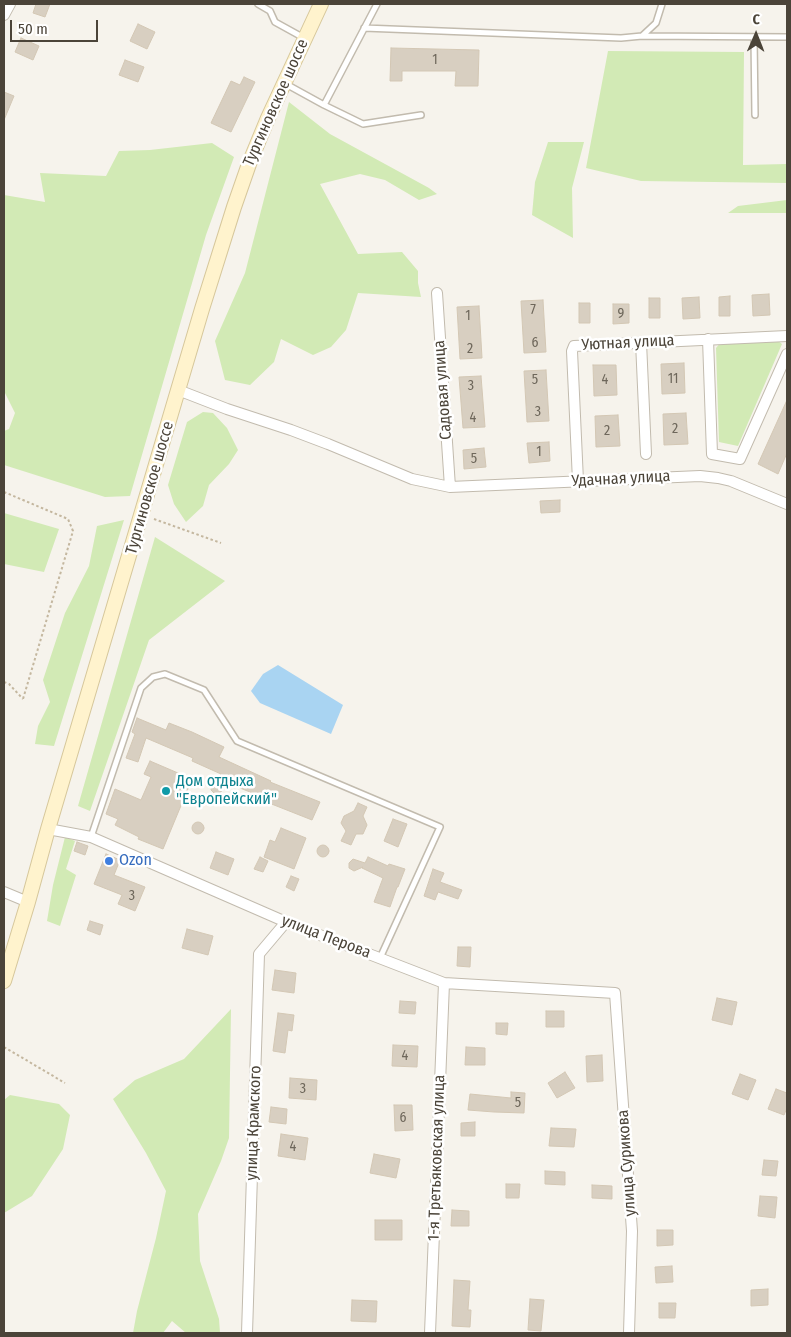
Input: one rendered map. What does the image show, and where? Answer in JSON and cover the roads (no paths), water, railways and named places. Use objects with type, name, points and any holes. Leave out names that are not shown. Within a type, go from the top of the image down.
[{"type":"main road","name":"Тургиновское шоссе","points":[[4,981],[236,200],[257,144],[321,4]]},
{"type":"street","points":[[4,15],[10,4]]},
{"type":"street","name":"Садовая улица","points":[[437,293],[450,487]]},
{"type":"street","name":"Уютная улица","points":[[578,481],[572,348],[574,346],[787,336]]},
{"type":"street","points":[[708,339],[712,454],[740,459],[787,354]]},
{"type":"street","points":[[641,342],[646,454]]},
{"type":"street","name":"Удачная улица","points":[[178,390],[227,410],[319,440],[412,479],[450,487],[700,476],[718,478],[740,484],[787,504]]},
{"type":"street","name":"улица Перова","points":[[48,829],[91,837],[286,922],[444,983],[615,993]]},
{"type":"street","points":[[4,892],[28,902]]},
{"type":"street","name":"улица Крамского","points":[[247,1333],[259,954],[286,922]]},
{"type":"street","name":"1-я Третьяковская улица","points":[[430,1333],[444,983]]},
{"type":"street","name":"улица Сурикова","points":[[615,993],[632,1231],[629,1333]]},
{"type":"lane","points":[[258,4],[270,12],[275,22],[304,38]]},
{"type":"lane","points":[[324,105],[377,4]]},
{"type":"lane","points":[[642,36],[656,23],[662,4]]},
{"type":"lane","points":[[364,28],[621,38],[642,36],[787,37]]},
{"type":"lane","points":[[754,36],[755,116]]},
{"type":"lane","points":[[284,83],[363,124],[421,115]]},
{"type":"lane","points":[[91,837],[141,688],[153,676],[165,674],[204,690],[237,741],[440,827],[380,958]]},
{"type":"water","points":[[278,665],[343,705],[331,734],[260,703],[251,691],[263,674]]},
{"type":"place","name":"Дом отдыха \"Европейский\"","points":[[166,791]]},
{"type":"place","name":"Ozon","points":[[109,861]]}]
